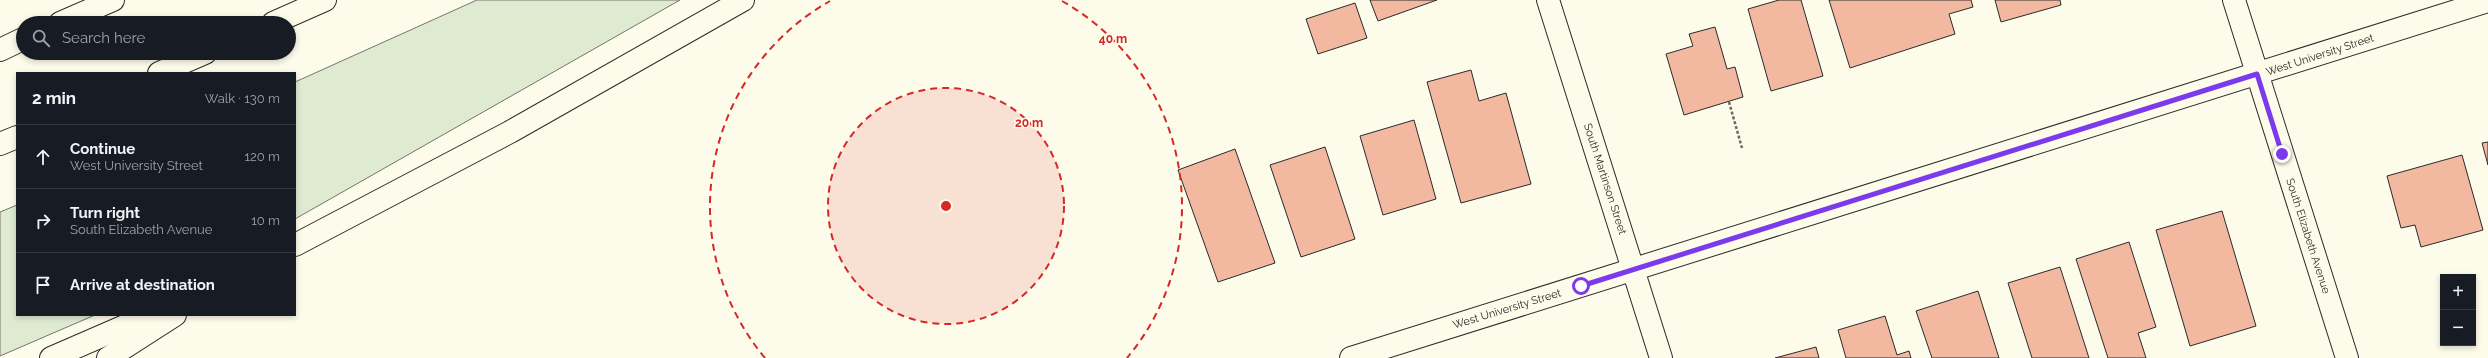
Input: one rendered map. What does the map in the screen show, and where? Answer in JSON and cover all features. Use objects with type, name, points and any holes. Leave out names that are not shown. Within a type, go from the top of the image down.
[{"type":"main road","points":[[76,16],[113,0]]},
{"type":"main road","points":[[289,16],[325,0]]},
{"type":"main road","points":[[296,244],[510,132],[743,0]]},
{"type":"main road","name":"South Martinson Street","points":[[1548,0],[1661,358]]},
{"type":"main road","name":"South Elizabeth Avenue","points":[[2234,0],[2346,358]]},
{"type":"main road","name":"West University Street","points":[[1351,358],[2488,1]]},
{"type":"main road","points":[[0,50],[16,43]]},
{"type":"main road","points":[[161,72],[188,60]]},
{"type":"main road","points":[[0,144],[16,137]]},
{"type":"main road","points":[[51,358],[148,316]]},
{"type":"main road","points":[[108,358],[173,316]]},
{"type":"path","points":[[1728,102],[1742,148]]},
{"type":"green space","points":[[477,0],[680,0],[296,218],[296,82]]},
{"type":"green space","points":[[16,205],[16,316],[93,316],[0,356],[0,212]]},
{"type":"building","points":[[1370,0],[1437,0],[1378,21]]},
{"type":"building","points":[[1779,0],[1801,0],[1823,76],[1771,91],[1748,9]]},
{"type":"building","points":[[1829,0],[1971,0],[1973,7],[1949,14],[1955,34],[1850,68]]},
{"type":"building","points":[[1995,0],[2060,0],[2061,5],[2001,22]]},
{"type":"building","points":[[1355,3],[1367,38],[1318,54],[1306,19]]},
{"type":"building","points":[[1715,27],[1727,69],[1735,67],[1743,97],[1684,115],[1666,54],[1693,46],[1689,34]]},
{"type":"building","points":[[1471,70],[1479,101],[1506,93],[1531,184],[1461,203],[1427,82]]},
{"type":"building","points":[[1414,120],[1436,199],[1383,215],[1360,136]]},
{"type":"building","points":[[2488,142],[2488,165],[2482,143]]},
{"type":"building","points":[[1325,147],[1355,239],[1301,257],[1270,165]]},
{"type":"building","points":[[1235,149],[1275,263],[1218,282],[1178,170]]},
{"type":"building","points":[[2462,155],[2483,230],[2421,247],[2415,225],[2401,228],[2387,176]]},
{"type":"building","points":[[2222,211],[2256,326],[2190,346],[2156,230]]},
{"type":"building","points":[[2129,242],[2156,327],[2138,333],[2146,358],[2108,358],[2076,259]]},
{"type":"building","points":[[2060,267],[2089,358],[2032,358],[2008,283]]},
{"type":"building","points":[[1978,291],[1999,358],[1932,358],[1916,311]]},
{"type":"building","points":[[1885,316],[1897,355],[1909,351],[1911,358],[1846,358],[1838,330]]},
{"type":"building","points":[[1816,347],[1819,358],[1775,358]]},
{"type":"route","points":[[1581,286],[2257,74],[2282,154]]}]
